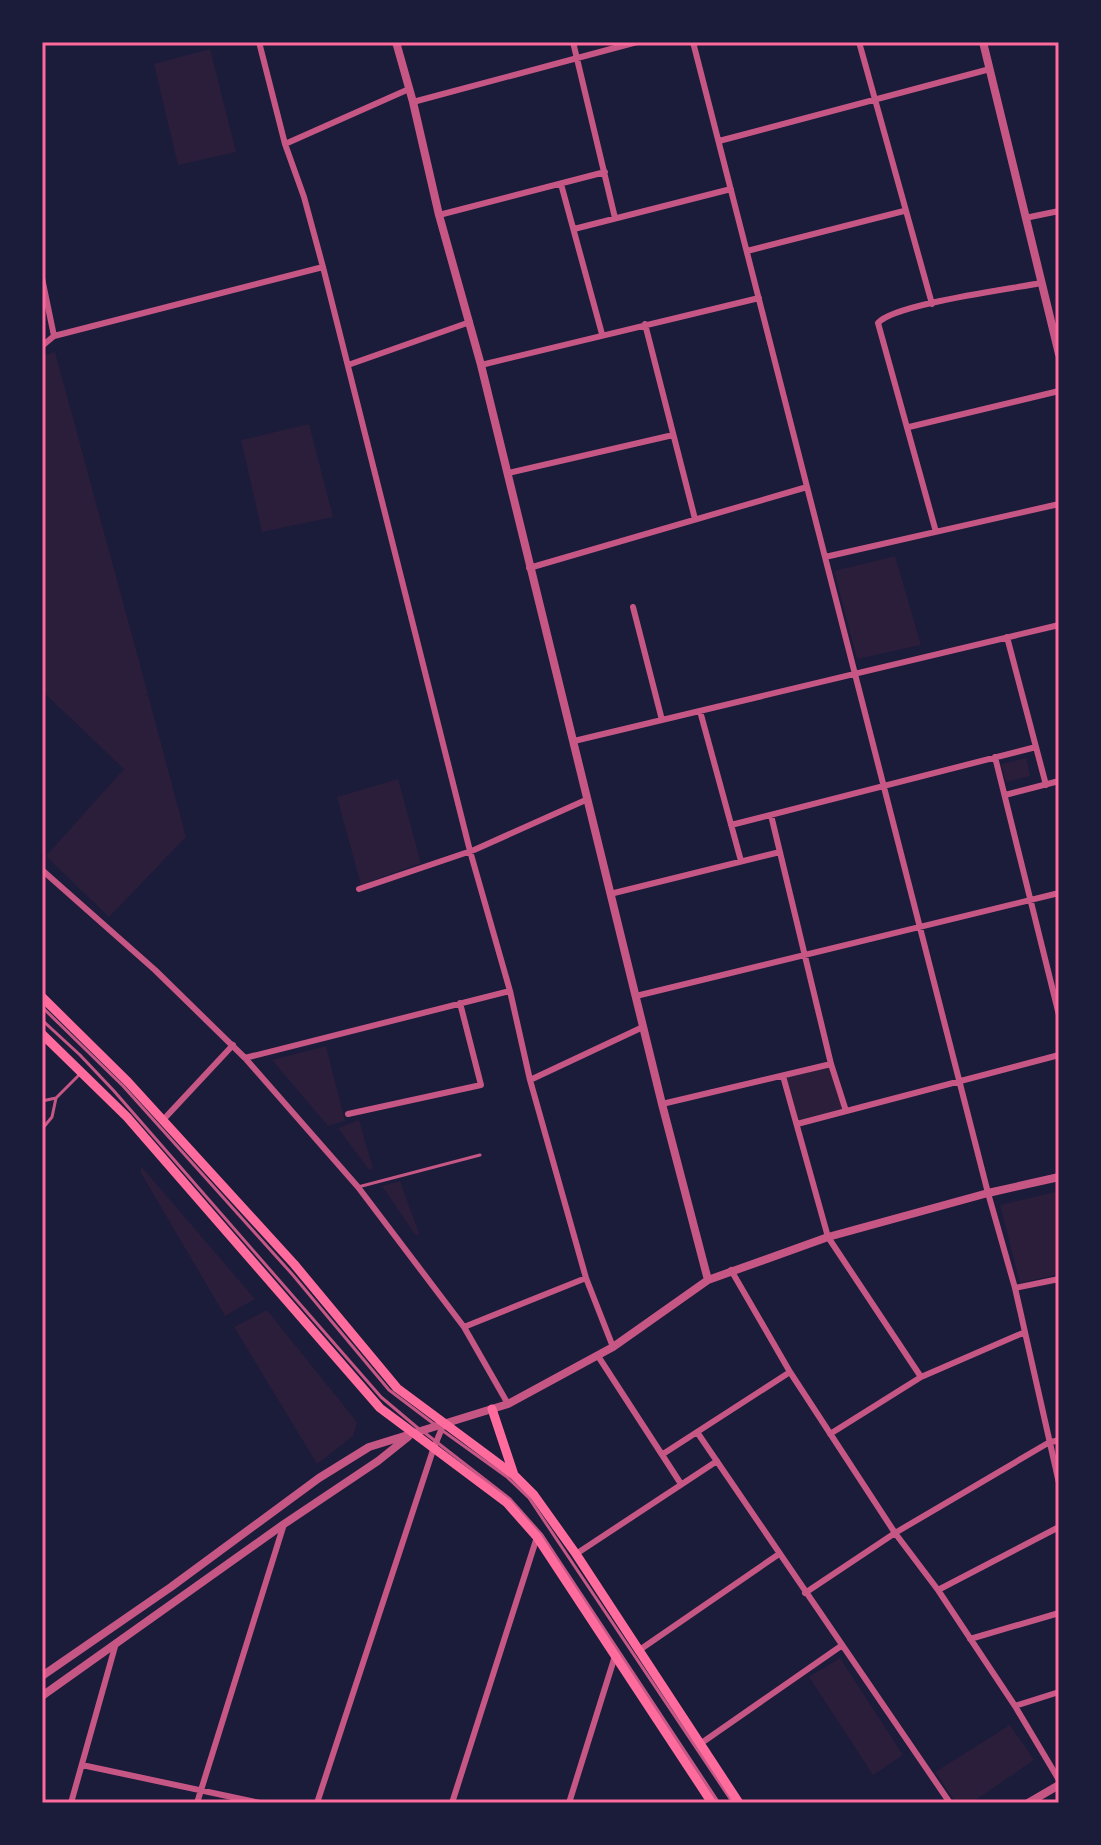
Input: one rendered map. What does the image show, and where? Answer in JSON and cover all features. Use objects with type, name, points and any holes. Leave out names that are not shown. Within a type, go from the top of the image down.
[{"type":"main road","points":[[42,997],[92,1044],[294,1264],[397,1388],[441,1426],[514,1475],[534,1495],[739,1803]]},
{"type":"main road","points":[[42,1034],[127,1117],[380,1408],[417,1432],[507,1503],[537,1537],[708,1800]]},
{"type":"main road","points":[[492,1409],[514,1475]]},
{"type":"street","points":[[259,42],[285,144],[304,197],[323,267],[470,851],[510,991],[530,1080],[586,1278],[613,1347]]},
{"type":"street","points":[[396,42],[439,215],[481,365],[708,1280]]},
{"type":"street","points":[[573,42],[615,218]]},
{"type":"street","points":[[413,102],[637,42]]},
{"type":"street","points":[[693,42],[1015,1288],[1059,1483]]},
{"type":"street","points":[[859,42],[932,304]]},
{"type":"street","points":[[983,42],[1059,354]]},
{"type":"street","points":[[719,141],[990,69]]},
{"type":"street","points":[[285,144],[409,89]]},
{"type":"street","points":[[439,215],[605,172]]},
{"type":"street","points":[[561,184],[602,334]]},
{"type":"street","points":[[574,229],[731,189]]},
{"type":"street","points":[[747,251],[904,211]]},
{"type":"street","points":[[1025,218],[1059,211]]},
{"type":"street","points":[[42,346],[54,336],[323,267]]},
{"type":"street","points":[[42,278],[54,336]]},
{"type":"street","points":[[936,532],[909,427],[878,326],[880,320],[886,315],[932,304],[1041,283]]},
{"type":"street","points":[[481,365],[759,298]]},
{"type":"street","points":[[348,365],[470,322]]},
{"type":"street","points":[[645,324],[695,519]]},
{"type":"street","points":[[909,427],[1059,391]]},
{"type":"street","points":[[508,473],[673,435]]},
{"type":"street","points":[[529,568],[807,487]]},
{"type":"street","points":[[825,557],[1059,504]]},
{"type":"street","points":[[633,607],[662,720]]},
{"type":"street","points":[[574,741],[1059,625]]},
{"type":"street","points":[[1007,637],[1046,785]]},
{"type":"street","points":[[700,711],[741,861]]},
{"type":"street","points":[[731,825],[1036,747]]},
{"type":"street","points":[[995,757],[1059,1015]]},
{"type":"street","points":[[1005,795],[1059,781]]},
{"type":"street","points":[[359,889],[470,851],[588,799]]},
{"type":"street","points":[[771,815],[831,1064],[846,1111]]},
{"type":"street","points":[[610,894],[780,852]]},
{"type":"street","points":[[42,870],[155,970],[233,1045],[358,1187],[464,1327],[508,1404]]},
{"type":"street","points":[[636,996],[1059,893]]},
{"type":"street","points":[[245,1058],[510,991]]},
{"type":"street","points":[[348,1114],[481,1085],[460,1003]]},
{"type":"street","points":[[530,1080],[643,1027]]},
{"type":"street","points":[[163,1120],[233,1045]]},
{"type":"street","points":[[797,1124],[1059,1055]]},
{"type":"street","points":[[662,1104],[831,1064]]},
{"type":"street","points":[[783,1076],[828,1237],[921,1377]]},
{"type":"street","points":[[42,1676],[171,1587],[319,1478],[369,1447],[508,1404],[613,1347],[708,1280],[828,1237],[1059,1177]]},
{"type":"street","points":[[731,1270],[790,1372],[895,1533],[938,1590],[1015,1706],[1059,1782],[1028,1803]]},
{"type":"street","points":[[464,1327],[586,1278]]},
{"type":"street","points":[[1015,1288],[1059,1279]]},
{"type":"street","points":[[830,1434],[921,1377],[1025,1332]]},
{"type":"street","points":[[598,1356],[681,1484]]},
{"type":"street","points":[[663,1454],[790,1372]]},
{"type":"street","points":[[317,1803],[441,1426]]},
{"type":"street","points":[[42,1696],[417,1432]]},
{"type":"street","points":[[697,1432],[950,1803]]},
{"type":"street","points":[[805,1593],[895,1533],[1048,1443],[1059,1440]]},
{"type":"street","points":[[576,1554],[717,1461]]},
{"type":"street","points":[[197,1803],[284,1524]]},
{"type":"street","points":[[938,1590],[1059,1527]]},
{"type":"street","points":[[452,1803],[537,1537]]},
{"type":"street","points":[[638,1651],[779,1554]]},
{"type":"street","points":[[970,1639],[1059,1613]]},
{"type":"street","points":[[71,1803],[116,1643]]},
{"type":"street","points":[[700,1744],[841,1646]]},
{"type":"street","points":[[569,1803],[615,1656]]},
{"type":"street","points":[[1015,1706],[1059,1692]]},
{"type":"street","points":[[82,1765],[260,1803]]},
{"type":"lane","points":[[42,1007],[123,1086],[292,1274],[389,1390],[441,1426],[529,1498],[733,1803]]},
{"type":"lane","points":[[42,1020],[114,1091],[381,1397],[417,1432]]},
{"type":"lane","points":[[42,1101],[56,1098],[83,1071]]},
{"type":"lane","points":[[42,1129],[52,1117],[56,1098]]},
{"type":"lane","points":[[358,1187],[480,1155]]},
{"type":"lane","points":[[435,1446],[510,1499],[542,1535],[719,1803]]},
{"type":"shaded area","points":[[210,49],[236,152],[178,165],[154,64]]},
{"type":"shaded area","points":[[55,352],[148,694],[144,696],[148,695],[186,837],[109,917],[46,856],[124,769],[42,691],[42,365],[45,355]]},
{"type":"shaded area","points":[[309,424],[333,517],[262,532],[241,440]]},
{"type":"shaded area","points":[[895,556],[921,645],[857,659],[834,571]]},
{"type":"shaded area","points":[[1026,758],[1030,776],[1006,782],[1001,764]]},
{"type":"shaded area","points":[[398,779],[421,863],[361,885],[337,797]]},
{"type":"shaded area","points":[[326,1046],[345,1121],[328,1126],[272,1060]]},
{"type":"shaded area","points":[[831,1064],[846,1111],[797,1124],[783,1076]]},
{"type":"shaded area","points":[[359,1120],[373,1168],[369,1170],[338,1128]]},
{"type":"shaded area","points":[[141,1166],[255,1299],[225,1316],[141,1173]]},
{"type":"shaded area","points":[[400,1181],[419,1233],[416,1236],[382,1186]]},
{"type":"shaded area","points":[[1059,1191],[1059,1274],[1020,1283],[1000,1205]]},
{"type":"shaded area","points":[[267,1310],[357,1422],[353,1436],[317,1464],[234,1327]]},
{"type":"shaded area","points":[[840,1658],[903,1755],[873,1775],[809,1677]]},
{"type":"shaded area","points":[[1010,1725],[1034,1760],[971,1803],[956,1803],[935,1772]]}]
